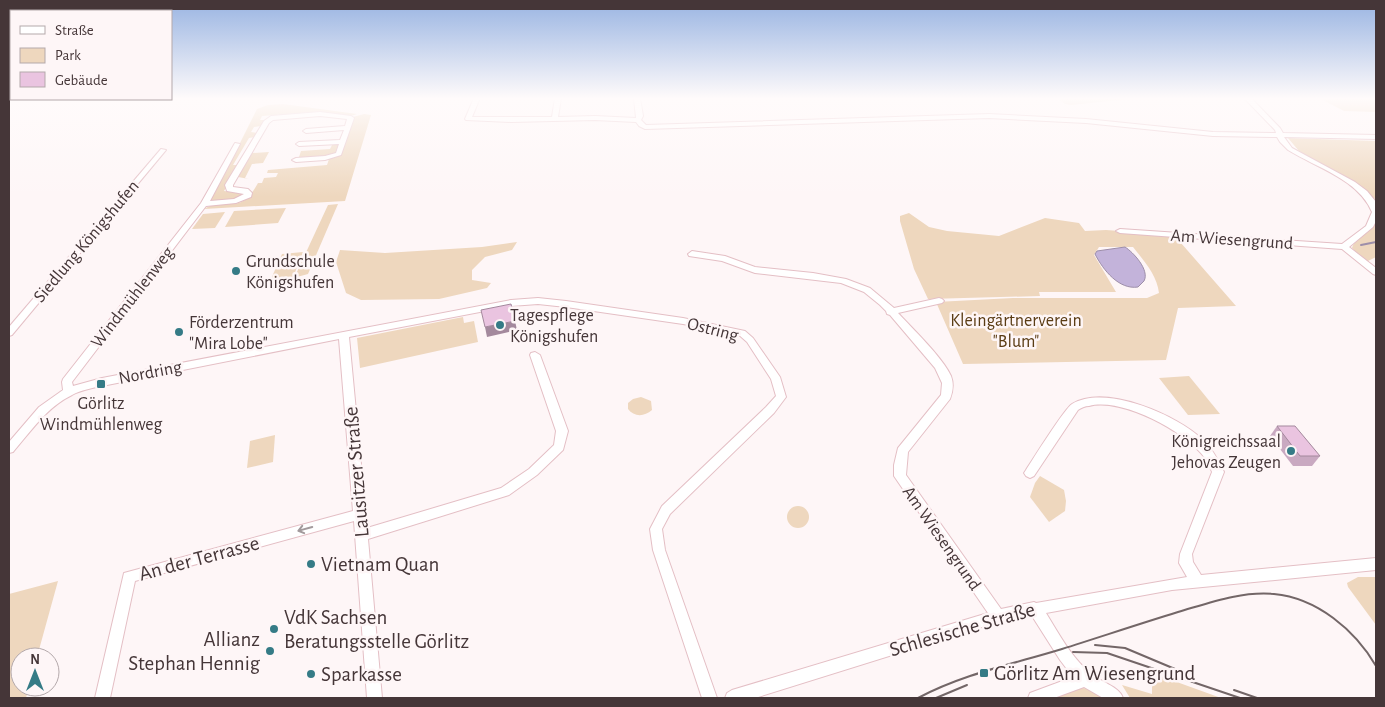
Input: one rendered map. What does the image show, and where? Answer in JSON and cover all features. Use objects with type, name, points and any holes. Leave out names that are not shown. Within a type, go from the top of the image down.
[{"type":"street","points":[[204,204],[236,202],[248,195],[245,191],[230,189],[229,185],[261,131]]},
{"type":"street","points":[[296,160],[334,156],[340,152],[346,131]]},
{"type":"street","points":[[1181,131],[1213,134],[1376,137]]},
{"type":"street","points":[[1279,131],[1285,145],[1294,152],[1362,191],[1373,202],[1376,212],[1369,228],[1344,246],[1376,272]]},
{"type":"street","points":[[300,144],[343,142]]},
{"type":"street","name":"Windmühlenweg","points":[[68,392],[67,382],[204,204],[237,144]]},
{"type":"street","name":"Siedlung Königshufen","points":[[9,333],[163,150]]},
{"type":"street","name":"Am Wiesengrund","points":[[1120,231],[1344,246]]},
{"type":"street","name":"Am Wiesengrund","points":[[692,254],[725,259],[754,270],[848,282],[866,290],[890,312],[941,367],[948,381],[946,396],[902,451],[900,476],[998,616]]},
{"type":"street","name":"Ostring","points":[[344,335],[511,303],[538,301],[720,327],[742,333],[750,340],[776,379],[781,397],[770,410],[666,510],[656,529],[659,550],[710,698]]},
{"type":"street","points":[[890,312],[939,302]]},
{"type":"street","name":"Nordring","points":[[9,449],[40,414],[68,392],[102,382],[344,335]]},
{"type":"street","name":"Lausitzer Straße","points":[[344,335],[375,698]]},
{"type":"street","points":[[362,535],[505,492],[533,472],[559,447],[562,431],[535,355]]},
{"type":"street","points":[[1030,473],[1074,407],[1084,402],[1107,402],[1127,405],[1167,422],[1191,435],[1211,454],[1218,472],[1186,554],[1186,563],[1197,580]]},
{"type":"street","name":"An der Terrasse","points":[[102,698],[130,577],[360,514]]},
{"type":"street","name":"Schlesische Straße","points":[[732,698],[998,616],[1034,608],[1197,580],[1376,564]]},
{"type":"street","points":[[1034,608],[1065,654],[1086,679],[1116,698]]},
{"type":"street","points":[[1035,698],[1086,679]]},
{"type":"green space","points":[[246,131],[257,133],[255,137],[249,138],[233,165],[239,165],[224,191],[245,193],[240,199],[207,202]]},
{"type":"green space","points":[[349,131],[366,131],[345,201],[204,209],[212,205],[233,204],[245,200],[258,183],[262,183],[264,178],[276,177],[278,173],[267,173],[268,170],[327,165],[329,159],[342,152]]},
{"type":"green space","points":[[1288,138],[1376,141],[1376,200],[1368,193],[1299,151]]},
{"type":"green space","points":[[328,144],[340,144],[337,154],[327,157],[299,157],[301,151],[330,149],[332,145]]},
{"type":"green space","points":[[269,152],[263,163],[252,164],[245,178],[249,179],[238,177],[252,153]]},
{"type":"green space","points":[[338,204],[308,274],[271,279],[282,254],[303,252],[294,275],[296,274],[328,205]]},
{"type":"green space","points":[[286,208],[278,223],[225,227],[234,211]]},
{"type":"green space","points":[[225,212],[215,228],[192,229],[203,214]]},
{"type":"green space","name":"Kleingärtnerverein \"Blum\"","points":[[909,213],[929,227],[947,231],[999,236],[1045,218],[1079,223],[1085,231],[1106,230],[1174,235],[1236,306],[1178,308],[1166,360],[963,364],[936,302],[1013,298],[1147,298],[1159,293],[1156,280],[1133,247],[1099,247],[1094,255],[1116,292],[1039,292],[1040,296],[928,299],[914,269],[900,221],[900,216]]},
{"type":"green space","points":[[1376,222],[1376,257],[1366,262],[1352,248]]},
{"type":"green space","points":[[517,242],[512,250],[485,257],[472,270],[472,280],[491,283],[487,288],[439,299],[361,300],[346,293],[336,262],[340,250],[385,253],[482,247]]},
{"type":"green space","points":[[463,317],[464,323],[474,321],[478,342],[360,368],[357,338]]},
{"type":"green space","points":[[1189,376],[1220,414],[1188,415],[1159,378]]},
{"type":"green space","points":[[641,397],[651,401],[652,410],[646,414],[633,414],[628,409],[628,403],[633,399]]},
{"type":"green space","points":[[275,435],[273,462],[247,468],[250,441]]},
{"type":"green space","points":[[1040,476],[1064,490],[1065,511],[1049,522],[1030,497],[1035,483]]},
{"type":"green space","points":[[798,506],[806,509],[809,517],[806,525],[798,528],[790,525],[787,517],[790,509]]},
{"type":"green space","points":[[1358,577],[1376,577],[1376,625],[1348,587],[1347,583]]},
{"type":"green space","points":[[58,581],[40,647],[10,647],[10,697],[26,698],[9,698],[9,594]]},
{"type":"green space","points":[[1152,673],[1221,698],[1130,698],[1122,685],[1152,694]]},
{"type":"green space","points":[[1081,688],[1097,690],[1111,698],[1052,698]]},
{"type":"shaded area","points":[[1125,247],[1136,257],[1145,272],[1144,281],[1138,287],[1124,285],[1112,278],[1095,254],[1097,251]]},
{"type":"building","points":[[511,304],[515,321],[485,327],[481,310]]},
{"type":"building","points":[[1277,426],[1295,426],[1320,456],[1300,456]]},
{"type":"waterway","points":[[1361,245],[1376,242]]},
{"type":"tram line","points":[[918,698],[953,682],[988,670],[1225,598],[1249,594],[1274,594],[1290,597],[1320,609],[1346,628],[1376,666]]},
{"type":"tram line","points":[[1095,645],[1125,648],[1175,669]]},
{"type":"tram line","points":[[1073,652],[1107,653],[1240,698]]},
{"type":"tram line","points":[[936,698],[967,685]]},
{"type":"tram line","points":[[1234,690],[1257,698]]},
{"type":"place","name":"Grundschule Königshufen","points":[[236,271]]},
{"type":"place","name":"Tagespflege Königshufen","points":[[500,325]]},
{"type":"place","name":"Förderzentrum \"Mira Lobe\"","points":[[179,332]]},
{"type":"place","name":"Görlitz Windmühlenweg","points":[[101,384]]},
{"type":"place","name":"Königreichssaal Jehovas Zeugen","points":[[1291,451]]},
{"type":"place","name":"Vietnam Quan","points":[[311,564]]},
{"type":"place","name":"VdK Sachsen Beratungsstelle Görlitz","points":[[274,629]]},
{"type":"place","name":"Allianz Stephan Hennig","points":[[270,651]]},
{"type":"place","name":"Görlitz Am Wiesengrund","points":[[984,673]]},
{"type":"place","name":"Sparkasse","points":[[311,674]]}]
